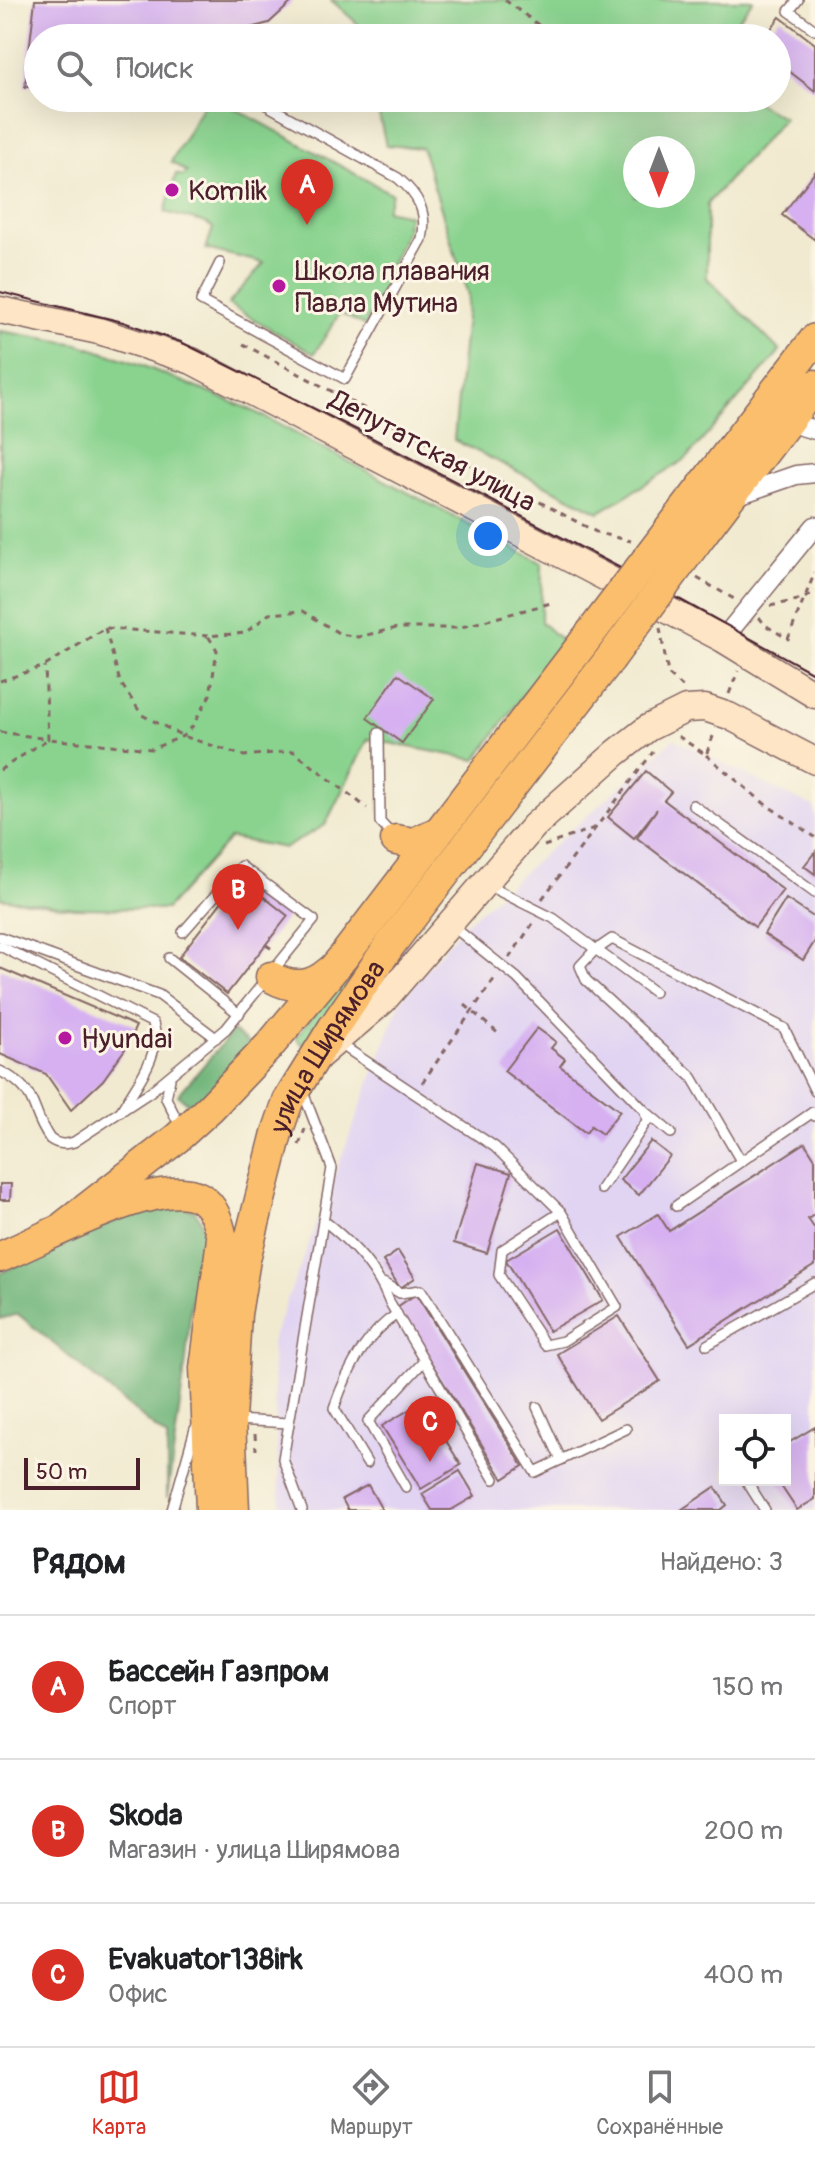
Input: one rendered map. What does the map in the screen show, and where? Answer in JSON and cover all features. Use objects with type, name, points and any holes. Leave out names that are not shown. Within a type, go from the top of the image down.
[{"type":"main road","name":"Депутатская улица","points":[[0,310],[99,331],[192,361],[723,639],[815,695]]},
{"type":"main road","points":[[690,526],[729,497],[754,442],[815,339]]},
{"type":"main road","points":[[395,853],[436,833],[584,642],[690,526],[754,442],[801,426],[815,385]]},
{"type":"main road","name":"улица Ширямова","points":[[234,1510],[242,1420],[236,1314],[245,1259],[281,1116],[304,1072],[390,945],[610,659],[690,526]]},
{"type":"main road","points":[[304,1072],[383,1001],[534,826],[648,728],[671,715],[691,708],[705,708],[714,725],[815,761]]},
{"type":"main road","points":[[64,1226],[177,1138],[270,1045],[344,956],[395,853],[436,833]]},
{"type":"main road","points":[[271,977],[282,983],[310,985],[326,975],[344,956]]},
{"type":"main road","points":[[0,1257],[64,1226],[163,1192],[191,1194],[206,1202],[221,1231],[222,1249],[207,1339],[205,1403],[211,1510]]},
{"type":"street","points":[[729,497],[796,475],[815,473]]},
{"type":"street","points":[[723,639],[815,526]]},
{"type":"lane","points":[[798,0],[789,11],[815,30]]},
{"type":"lane","points":[[220,263],[201,301],[345,379],[422,239],[425,223],[422,207],[413,190],[398,178],[279,112]]},
{"type":"lane","points":[[379,733],[395,853]]},
{"type":"lane","points":[[693,805],[815,893]]},
{"type":"lane","points":[[0,1071],[18,1080],[30,1093],[46,1133],[56,1143],[66,1145],[74,1142],[171,1076],[216,1038],[271,977],[314,920],[241,866],[183,932]]},
{"type":"lane","points":[[484,883],[540,908],[654,992]]},
{"type":"lane","points":[[448,923],[517,978],[645,1111],[671,1133]]},
{"type":"lane","points":[[0,937],[159,995],[216,1038]]},
{"type":"lane","points":[[741,1161],[692,1077],[586,980],[580,966],[596,950],[612,939],[784,1028],[815,1091]]},
{"type":"lane","points":[[0,946],[153,1023],[157,1035],[155,1051],[119,1114]]},
{"type":"lane","points":[[169,958],[239,1014]]},
{"type":"lane","points":[[337,1042],[495,1147],[561,1212],[617,1307],[563,1341],[545,1345],[499,1275],[502,1250],[561,1212]]},
{"type":"lane","points":[[302,1510],[283,1459],[332,1168],[311,1114],[304,1072]]},
{"type":"lane","points":[[171,1076],[166,1094],[181,1128],[177,1138]]},
{"type":"lane","points":[[601,1189],[647,1121],[645,1111]]},
{"type":"lane","points":[[676,1206],[814,1113]]},
{"type":"lane","points":[[323,1220],[344,1237],[383,1283],[397,1314],[494,1479]]},
{"type":"lane","points":[[383,1283],[400,1293],[421,1290],[535,1472],[626,1429]]},
{"type":"lane","points":[[707,1345],[815,1283]]},
{"type":"lane","points":[[367,1463],[334,1408],[342,1384],[378,1326],[397,1314]]},
{"type":"lane","points":[[406,1487],[368,1421],[424,1361]]},
{"type":"lane","points":[[172,1510],[205,1403]]},
{"type":"lane","points":[[537,1407],[561,1460]]},
{"type":"lane","points":[[242,1420],[289,1423]]},
{"type":"lane","points":[[750,1486],[765,1510]]},
{"type":"path","points":[[505,0],[537,24]]},
{"type":"path","points":[[243,344],[598,533],[635,542]]},
{"type":"path","points":[[687,572],[739,602]]},
{"type":"path","points":[[753,610],[765,625],[788,639],[815,572]]},
{"type":"path","points":[[765,607],[803,599],[815,591]]},
{"type":"path","points":[[0,681],[45,666],[105,628],[208,636],[245,633],[269,614],[303,611],[340,634],[358,637],[397,628],[458,628],[551,603]]},
{"type":"path","points":[[658,617],[668,674],[681,686],[696,693]]},
{"type":"path","points":[[105,628],[120,682],[142,715],[183,736],[244,756],[293,751],[314,770],[359,800],[395,853]]},
{"type":"path","points":[[0,732],[152,749],[183,736],[192,727],[210,695],[217,650],[208,636]]},
{"type":"path","points":[[706,755],[714,725],[741,664]]},
{"type":"path","points":[[45,666],[48,739]]},
{"type":"path","points":[[681,733],[670,736],[682,736],[765,804],[815,837]]},
{"type":"path","points":[[0,770],[48,739]]},
{"type":"path","points":[[414,1095],[540,908],[662,744]]},
{"type":"path","points":[[465,1005],[500,1035]]},
{"type":"path","points":[[295,1155],[311,1114]]},
{"type":"path","points":[[242,1420],[256,1449]]},
{"type":"shaded area","points":[[674,739],[815,808],[815,1510],[281,1510],[271,1343],[401,1000],[464,925]]},
{"type":"green space","points":[[331,0],[753,0],[735,24],[358,24]]},
{"type":"green space","points":[[199,112],[242,112],[392,194],[386,210],[409,215],[408,227],[389,269],[392,271],[386,291],[381,291],[365,326],[340,313],[314,354],[228,304],[264,263],[206,249],[213,228],[206,223],[165,212],[176,174],[183,176],[187,172],[171,162]]},
{"type":"green space","points":[[378,112],[773,112],[784,118],[707,204],[707,278],[780,351],[686,459],[599,512],[454,440],[468,295],[422,148],[386,145]]},
{"type":"green space","points":[[0,331],[78,344],[139,364],[249,409],[542,563],[541,622],[562,641],[476,760],[368,739],[325,825],[285,848],[230,838],[166,909],[75,908],[0,898]]},
{"type":"green space","points":[[573,689],[540,741],[303,1045],[296,1038],[529,736]]},
{"type":"green space","points":[[233,1031],[255,1048],[194,1108],[178,1095]]},
{"type":"green space","points":[[157,1202],[194,1210],[201,1220],[206,1243],[203,1267],[195,1283],[191,1305],[167,1498],[167,1438],[18,1314],[0,1319],[0,1273]]},
{"type":"building","points":[[35,0],[294,0],[265,24],[32,24]]},
{"type":"building","points":[[780,17],[789,24],[775,24]]},
{"type":"building","points":[[791,25],[815,44],[815,91],[791,73]]},
{"type":"building","points":[[815,172],[815,240],[782,215]]},
{"type":"building","points":[[398,674],[434,699],[402,743],[367,718]]},
{"type":"building","points":[[646,771],[671,792],[664,800],[783,890],[755,927],[637,838],[657,809],[634,838],[608,817]]},
{"type":"building","points":[[815,852],[815,874],[804,866]]},
{"type":"building","points":[[240,878],[288,916],[227,994],[179,957]]},
{"type":"building","points":[[786,899],[815,918],[815,941],[803,960],[764,934]]},
{"type":"building","name":"Hyundai","points":[[0,968],[136,1026],[125,1049],[103,1080],[71,1110],[46,1074],[0,1054]]},
{"type":"building","points":[[537,1028],[556,1042],[551,1048],[565,1059],[560,1066],[620,1111],[602,1134],[591,1126],[586,1133],[504,1071]]},
{"type":"building","points":[[651,1141],[670,1156],[639,1195],[620,1180]]},
{"type":"building","points":[[805,1143],[815,1159],[815,1214],[808,1219],[815,1229],[815,1265],[689,1344],[621,1237],[658,1214],[669,1231]]},
{"type":"building","points":[[478,1163],[511,1173],[487,1253],[454,1243]]},
{"type":"building","points":[[0,1184],[11,1184],[10,1200],[0,1200]]},
{"type":"building","points":[[560,1228],[603,1300],[549,1331],[506,1260]]},
{"type":"building","points":[[398,1251],[415,1278],[400,1288],[383,1261]]},
{"type":"building","points":[[416,1294],[523,1466],[503,1479],[397,1307]]},
{"type":"building","points":[[619,1316],[660,1381],[598,1419],[557,1354]]},
{"type":"building","points":[[422,1402],[461,1465],[421,1489],[382,1426]]},
{"type":"building","points":[[815,1427],[815,1499],[797,1510],[781,1486],[791,1486],[791,1441]]},
{"type":"building","points":[[460,1471],[475,1496],[451,1510],[432,1510],[422,1494]]},
{"type":"building","points":[[368,1485],[382,1510],[348,1510],[342,1499]]},
{"type":"building","points":[[715,1487],[727,1505],[721,1510],[681,1510]]},
{"type":"tram line","points":[[0,292],[123,322],[181,342],[359,431],[670,594],[815,674]]},
{"type":"place","name":"Komlik","points":[[172,190]]},
{"type":"place","name":"Бассейн Газпром","points":[[307,225]]},
{"type":"place","name":"Школа плавания Павла Мутина","points":[[279,286]]},
{"type":"place","name":"Skoda","points":[[238,930]]},
{"type":"place","name":"Hyundai","points":[[65,1038]]},
{"type":"place","name":"Evakuator138irk","points":[[430,1462]]}]
